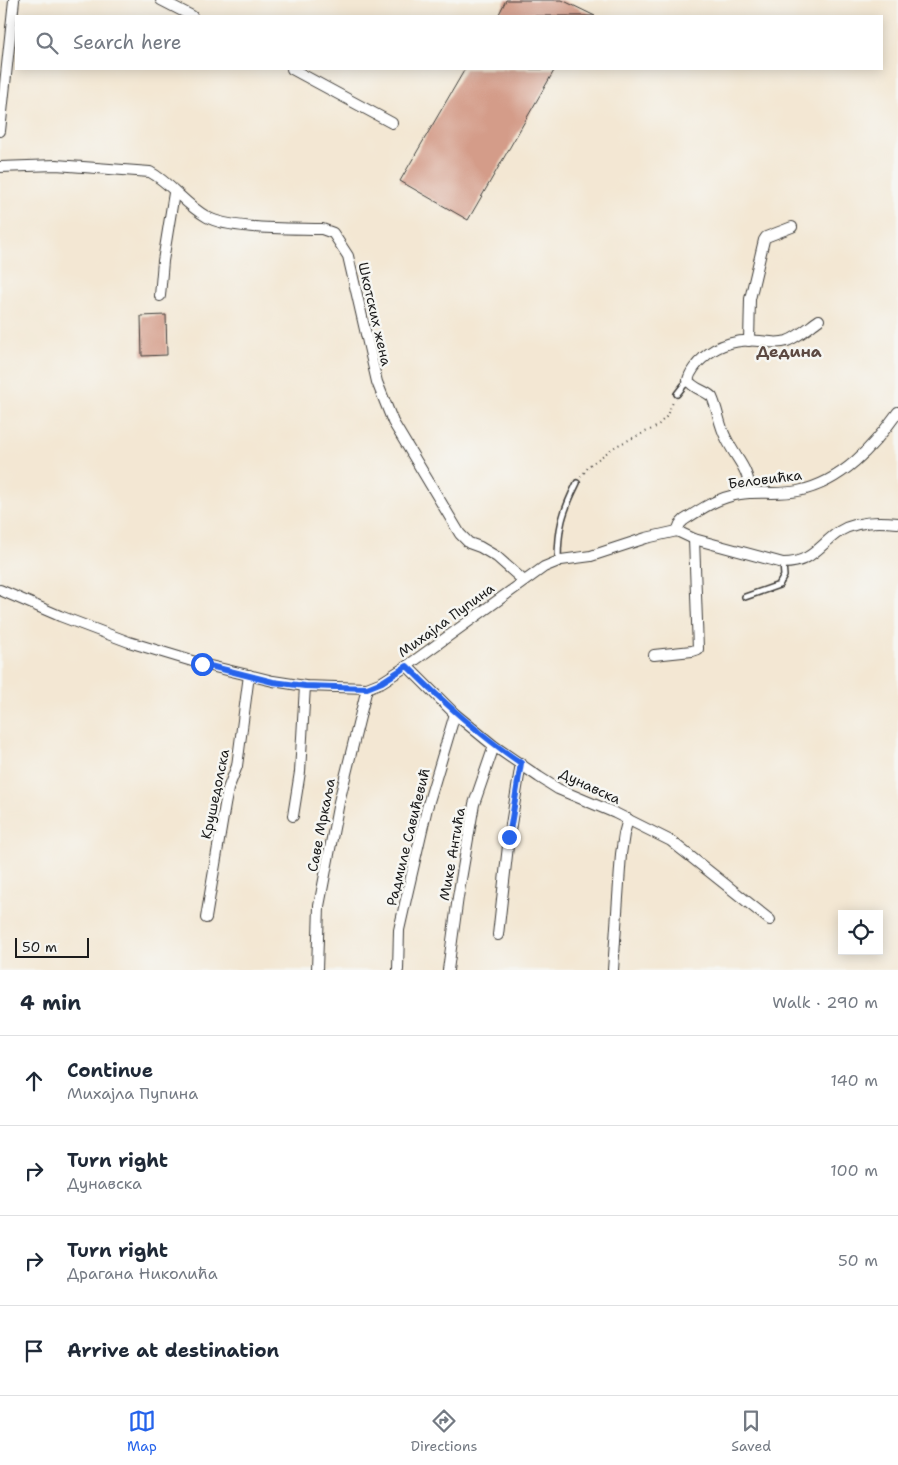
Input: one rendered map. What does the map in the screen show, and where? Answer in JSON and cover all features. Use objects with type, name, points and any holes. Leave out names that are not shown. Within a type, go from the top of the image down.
[{"type":"street","points":[[0,131],[14,0]]},
{"type":"street","points":[[161,0],[190,15]]},
{"type":"street","points":[[294,70],[392,123]]},
{"type":"street","name":"Шкотских жена","points":[[0,166],[56,165],[150,172],[187,204],[209,218],[229,224],[322,229],[333,232],[348,256],[377,382],[393,422],[460,534],[469,543],[497,557],[524,580]]},
{"type":"street","points":[[160,296],[163,261],[174,193]]},
{"type":"street","points":[[749,341],[750,299],[764,240],[792,227]]},
{"type":"street","points":[[751,493],[743,463],[726,437],[712,397],[689,382],[688,378],[700,360],[710,351],[726,344],[749,341],[770,343],[788,341],[819,320]]},
{"type":"street","name":"Беловићка","points":[[678,531],[680,524],[684,520],[719,500],[739,494],[796,491],[821,484],[852,465],[866,453],[898,412]]},
{"type":"street","points":[[678,531],[694,539],[784,563],[802,561],[846,528],[869,523],[898,523]]},
{"type":"street","name":"Михајла Пупина","points":[[0,590],[60,616],[129,642],[202,664],[273,682],[305,686],[367,688],[382,682],[407,666],[544,567],[558,561],[591,556],[646,538],[678,531]]},
{"type":"street","points":[[654,655],[692,652],[698,648],[694,539]]},
{"type":"street","name":"Дунавска","points":[[407,666],[455,714],[494,746],[558,789],[671,841],[770,920]]},
{"type":"street","name":"Крушедолска","points":[[206,918],[226,797],[237,766],[249,675]]},
{"type":"street","points":[[294,816],[300,772],[305,686]]},
{"type":"street","name":"Саве Мркаља","points":[[317,970],[321,896],[339,802],[367,688]]},
{"type":"street","name":"Радмиле Савићевић","points":[[398,970],[399,930],[406,898],[427,808],[455,714]]},
{"type":"street","name":"Мике Антића","points":[[448,970],[474,804],[494,746]]},
{"type":"street","points":[[498,935],[509,837],[521,763]]},
{"type":"street","points":[[613,970],[621,854],[628,820]]},
{"type":"lane","points":[[677,394],[689,382]]},
{"type":"lane","points":[[558,561],[558,535],[561,519],[577,483]]},
{"type":"lane","points":[[745,597],[779,585],[784,576],[784,563]]},
{"type":"path","points":[[577,483],[593,462],[625,441],[656,427],[666,417],[677,394]]},
{"type":"building","points":[[506,0],[562,0],[593,15],[498,15]]},
{"type":"building","points":[[464,70],[554,70],[468,220],[400,181]]},
{"type":"building","points":[[166,315],[167,355],[142,356],[141,316]]},
{"type":"district","name":"Дедина","points":[[789,351]]},
{"type":"route","points":[[202,664],[273,682],[345,688],[367,688],[382,682],[407,666],[455,714],[494,746],[521,763],[509,837]]}]
